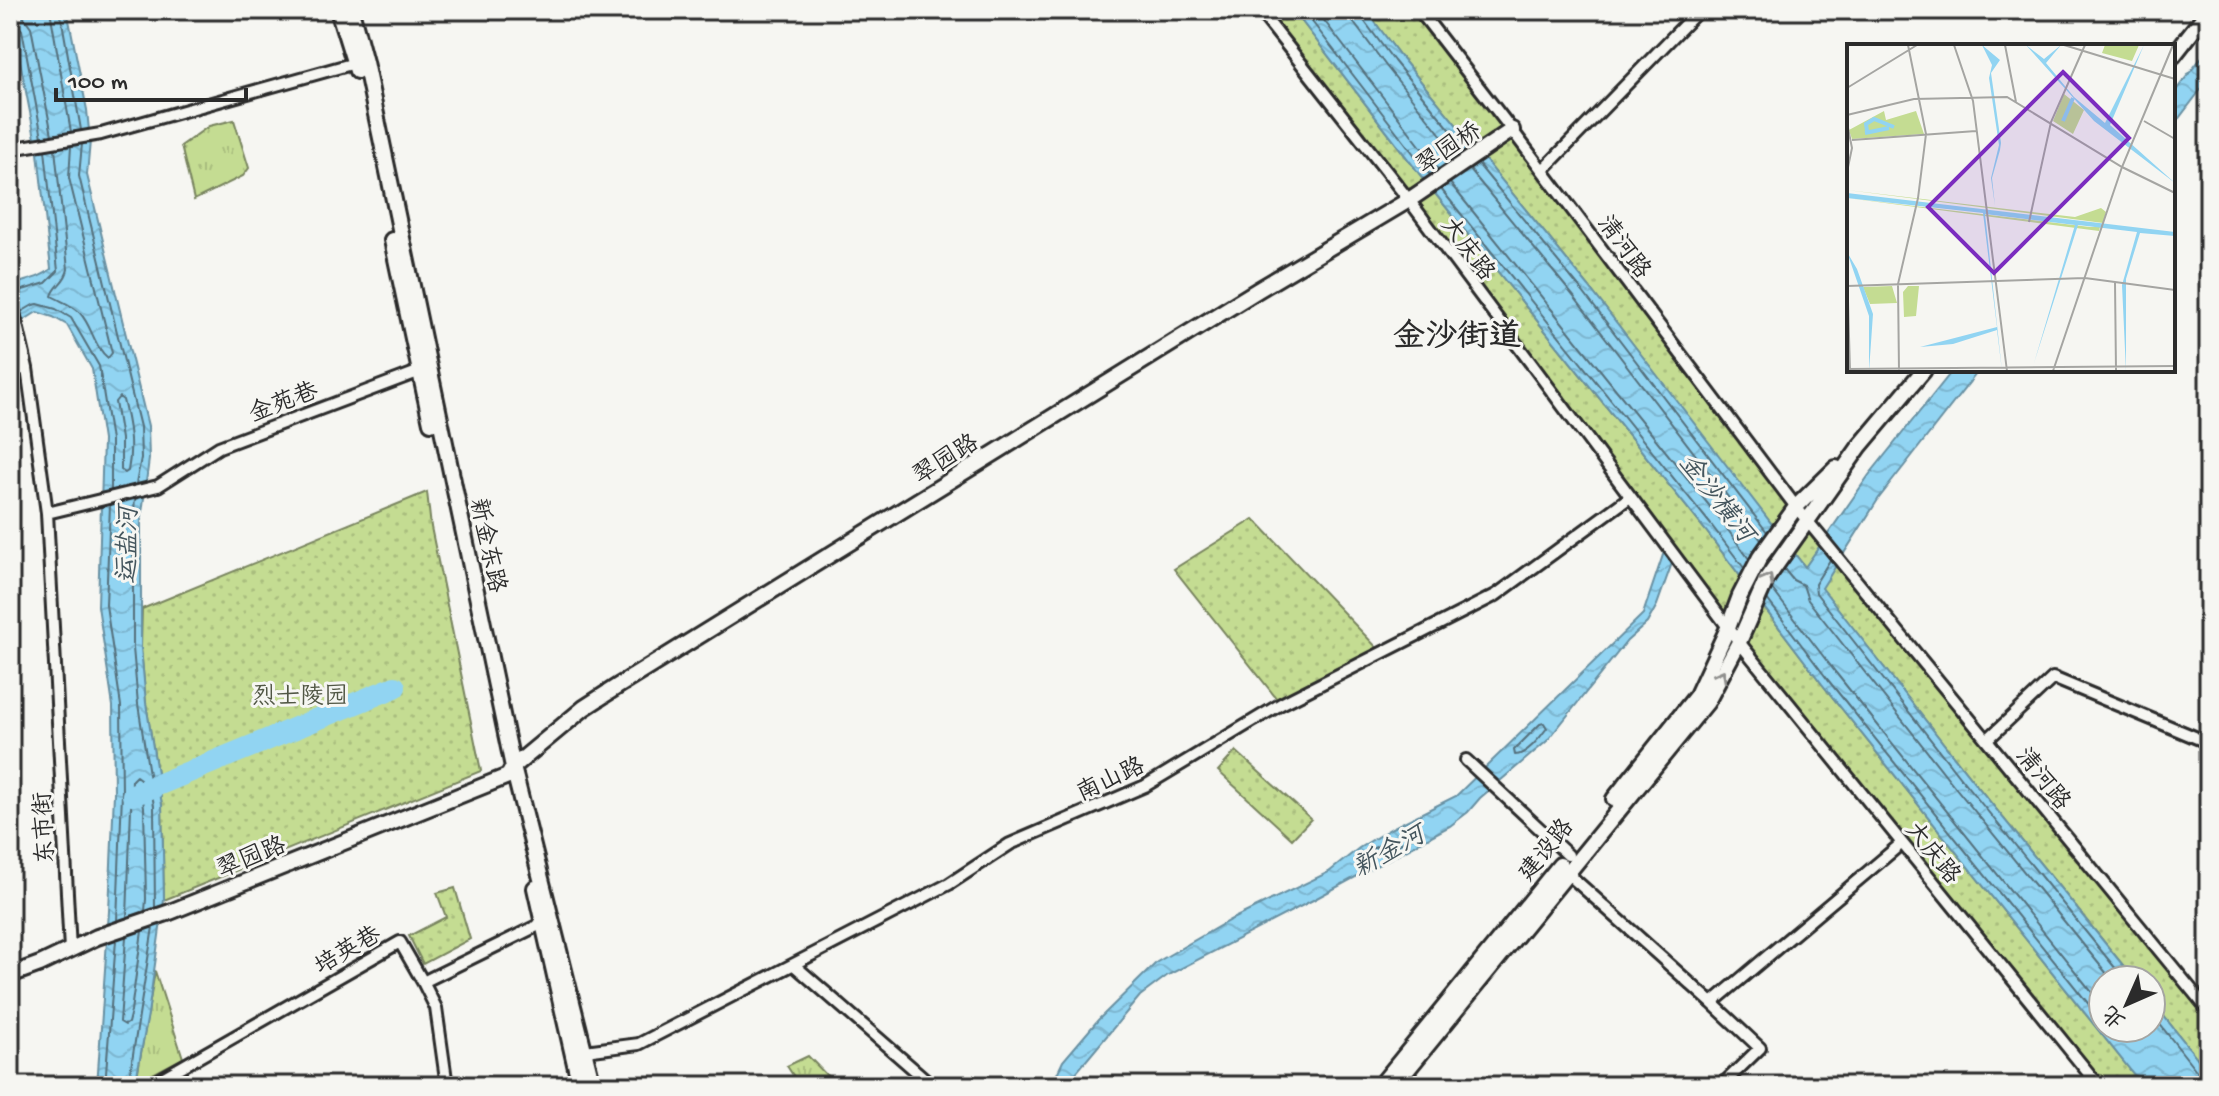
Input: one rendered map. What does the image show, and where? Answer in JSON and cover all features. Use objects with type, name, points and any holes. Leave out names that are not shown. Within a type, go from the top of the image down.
[{"type":"street","name":"新金东路","points":[[338,10],[355,63],[511,771],[593,1086]]},
{"type":"street","name":"新金东路","points":[[351,10],[365,62],[424,370]]},
{"type":"street","name":"大庆路","points":[[1259,10],[1409,200],[1728,628],[2099,1086]]},
{"type":"street","name":"清河路","points":[[1419,10],[1796,507],[2209,1011]]},
{"type":"street","points":[[1543,170],[1699,10]]},
{"type":"street","points":[[2175,53],[2209,10]]},
{"type":"street","points":[[10,149],[116,130],[355,63]]},
{"type":"street","name":"翠园桥","points":[[1409,200],[1512,130]]},
{"type":"street","name":"翠园路","points":[[10,975],[511,771],[584,708],[618,686],[1409,200]]},
{"type":"street","name":"东市街","points":[[10,295],[27,368],[47,513],[70,950]]},
{"type":"street","points":[[10,372],[27,368]]},
{"type":"street","name":"金苑巷","points":[[47,513],[158,486],[219,447],[424,370]]},
{"type":"street","points":[[1860,446],[1922,372]]},
{"type":"street","name":"建设路","points":[[1380,1086],[1697,695],[1760,557],[1796,507],[1860,446]]},
{"type":"street","name":"建设路","points":[[1394,1086],[1707,702],[1739,642],[1767,578],[1860,446]]},
{"type":"street","name":"南山路","points":[[585,1051],[639,1044],[949,884],[1010,844],[1145,786],[1281,704],[1496,595],[1630,497]]},
{"type":"street","points":[[1987,740],[2053,678],[2209,743]]},
{"type":"street","points":[[1466,760],[1568,855]]},
{"type":"street","points":[[1712,1003],[1902,843]]},
{"type":"street","points":[[1566,872],[1760,1048],[1723,1084]]},
{"type":"street","name":"新金东路","points":[[548,921],[580,1086]]},
{"type":"street","points":[[447,1086],[436,1008],[423,982],[548,921]]},
{"type":"street","name":"培英巷","points":[[148,1086],[400,942],[423,982]]},
{"type":"street","points":[[794,965],[933,1086]]},
{"type":"green space","points":[[1262,10],[1293,10],[2087,1016],[2087,1044],[2109,1044],[2143,1086],[2099,1086],[1739,642]]},
{"type":"green space","points":[[1366,10],[1419,10],[1796,507],[2209,1010],[2209,1073],[2167,1020],[2167,964],[2122,964],[1969,776],[1589,287]]},
{"type":"green space","points":[[234,120],[249,168],[243,176],[194,200],[181,146],[209,126]]},
{"type":"green space","name":"烈士陵园","points":[[427,492],[431,527],[481,771],[164,900],[162,805],[146,703],[141,648],[142,609]]},
{"type":"green space","points":[[1254,519],[1382,653],[1281,704],[1174,569]]},
{"type":"green space","points":[[1236,751],[1311,819],[1292,839],[1218,771]]},
{"type":"green space","points":[[455,888],[470,939],[423,964],[409,936],[446,917],[437,893]]},
{"type":"green space","points":[[155,971],[183,1058],[136,1083]]},
{"type":"green space","points":[[808,1056],[837,1086],[800,1086],[787,1066]]},
{"type":"water","name":"运盐河","points":[[10,10],[67,10],[87,110],[90,141],[87,175],[148,426],[149,459],[141,521],[141,648],[162,805],[164,900],[135,1086],[97,1086],[114,793],[113,706],[98,606],[103,440],[92,369],[67,325],[37,312],[10,329],[10,286],[51,269],[38,153]]},
{"type":"water","name":"金沙横河","points":[[1293,10],[1366,10],[1589,287],[1805,567],[1869,475],[1951,372],[1977,372],[1879,498],[1822,588],[2122,964],[2087,964],[2087,1016],[1822,684],[1706,531],[1421,176]]},
{"type":"water","points":[[2209,48],[2209,79],[2175,123],[2175,91]]},
{"type":"water","name":"新金河","points":[[1664,552],[1672,563],[1647,623],[1627,641],[1547,741],[1468,812],[1450,826],[1168,975],[1140,996],[1065,1086],[1046,1086],[1098,1020],[1157,962],[1230,920],[1329,872],[1359,848],[1392,828],[1456,796],[1643,614]]},
{"type":"water","points":[[2167,1020],[2209,1073],[2209,1086],[2143,1086],[2109,1044],[2167,1044]]},
{"type":"waterway","points":[[133,795],[395,687]]},
{"type":"district","name":"金沙街道","points":[[1457,334]]}]
